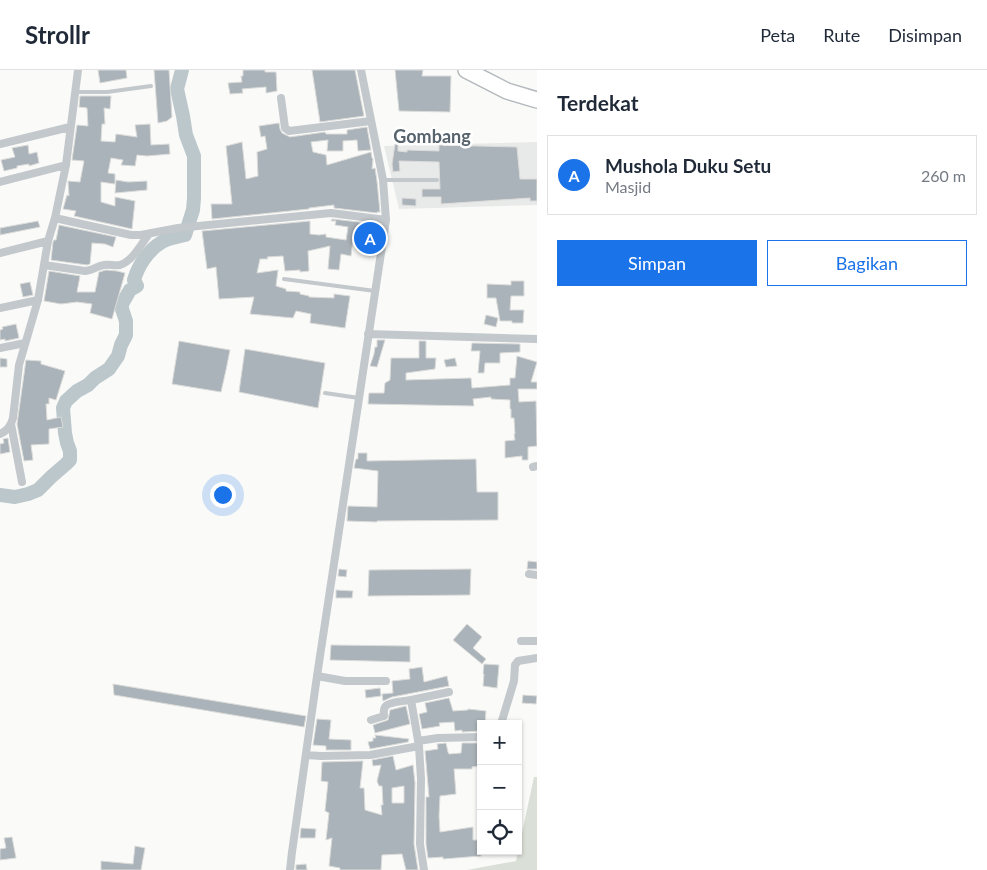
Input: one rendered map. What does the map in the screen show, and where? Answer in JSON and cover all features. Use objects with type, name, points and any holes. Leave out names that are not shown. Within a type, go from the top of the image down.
[{"type":"highway","points":[[466,70],[507,91],[537,100]]},
{"type":"highway","points":[[483,70],[515,87],[537,90]]},
{"type":"street","points":[[290,870],[317,676],[386,220],[383,180],[360,70]]},
{"type":"street","points":[[0,434],[8,429],[11,424],[17,392],[19,365],[38,300],[48,241],[55,218],[66,165],[78,74]]},
{"type":"street","points":[[281,98],[285,128],[289,131],[371,121]]},
{"type":"street","points":[[0,144],[70,126]]},
{"type":"street","points":[[0,182],[66,165]]},
{"type":"street","points":[[55,218],[131,235],[196,226],[331,213],[386,220]]},
{"type":"street","points":[[44,265],[88,271],[102,265],[121,264],[133,255],[149,234]]},
{"type":"street","points":[[0,253],[48,241]]},
{"type":"street","points":[[0,308],[38,300]]},
{"type":"street","points":[[368,334],[537,339]]},
{"type":"street","points":[[0,348],[25,342]]},
{"type":"street","points":[[11,424],[22,482]]},
{"type":"street","points":[[521,641],[537,641]]},
{"type":"street","points":[[502,720],[514,681],[515,665],[518,661],[537,658]]},
{"type":"street","points":[[317,676],[345,680],[386,682]]},
{"type":"street","points":[[371,720],[384,716],[384,708],[386,706],[399,701],[449,692]]},
{"type":"street","points":[[411,700],[418,743],[421,779],[420,844],[424,870]]},
{"type":"street","points":[[306,755],[370,755],[438,738],[477,737]]},
{"type":"lane","points":[[75,92],[107,92],[151,86]]},
{"type":"lane","points":[[383,180],[437,180]]},
{"type":"lane","points":[[284,279],[375,291]]},
{"type":"lane","points":[[325,393],[359,398]]},
{"type":"shaded area","points":[[537,142],[537,205],[399,209],[384,146]]},
{"type":"shaded area","points":[[534,777],[537,777],[537,870],[467,870],[516,861],[517,855],[522,855],[522,833]]},
{"type":"building","points":[[98,70],[126,70],[127,78],[100,83]]},
{"type":"building","points":[[154,70],[169,70],[172,117],[167,121],[158,123]]},
{"type":"building","points":[[243,70],[276,72],[277,91],[266,93],[266,87],[242,89],[243,93],[230,94],[228,83],[242,82]]},
{"type":"building","points":[[312,70],[355,70],[364,116],[320,122]]},
{"type":"building","points":[[395,70],[423,70],[422,76],[451,76],[450,112],[399,111]]},
{"type":"building","points":[[80,96],[111,96],[110,109],[104,108],[105,124],[102,124],[101,141],[115,142],[116,134],[137,137],[135,125],[150,124],[151,145],[169,144],[170,154],[137,155],[135,166],[121,165],[123,160],[111,158],[108,173],[115,174],[115,184],[101,182],[101,202],[115,206],[115,197],[135,201],[132,229],[74,216],[76,211],[63,209],[67,195],[69,196],[68,181],[80,182],[84,161],[72,160],[77,125],[88,126],[87,108],[79,107]]},
{"type":"building","points":[[279,123],[282,133],[290,137],[325,132],[326,134],[347,134],[347,130],[367,127],[371,150],[358,151],[357,140],[343,141],[343,151],[327,151],[328,140],[311,142],[313,152],[326,155],[327,165],[371,152],[373,159],[372,169],[375,168],[377,181],[380,212],[334,208],[334,205],[212,219],[211,204],[232,204],[226,146],[242,142],[246,179],[258,176],[257,152],[267,149],[265,136],[261,137],[259,126]]},
{"type":"building","points":[[395,144],[398,144],[398,151],[407,152],[407,150],[439,151],[439,145],[517,147],[520,179],[537,179],[537,201],[530,201],[530,198],[441,204],[441,197],[422,197],[422,189],[440,189],[439,162],[399,161],[400,171],[393,172],[392,164]]},
{"type":"building","points":[[28,145],[29,154],[37,152],[39,163],[29,166],[29,164],[17,166],[17,168],[4,171],[1,160],[15,157],[12,148]]},
{"type":"building","points":[[116,180],[128,182],[147,181],[147,190],[115,193]]},
{"type":"building","points":[[402,198],[416,199],[416,206],[402,205]]},
{"type":"building","points":[[332,219],[376,224],[375,232],[378,233],[376,249],[353,239],[351,256],[341,254],[339,270],[328,269],[330,246],[308,251],[309,271],[285,271],[283,256],[260,259],[257,273],[278,270],[276,286],[286,289],[286,291],[300,292],[300,294],[309,297],[334,298],[334,294],[350,296],[345,328],[310,323],[311,314],[296,311],[293,318],[250,314],[254,297],[219,299],[216,267],[207,269],[202,231],[310,221],[310,234],[326,234],[326,237],[346,240],[348,227],[335,225],[336,221],[331,221]]},
{"type":"building","points":[[38,221],[40,227],[0,235],[0,228]]},
{"type":"building","points":[[59,225],[116,237],[113,247],[92,243],[90,264],[87,265],[51,260],[53,242],[56,240]]},
{"type":"building","points":[[106,270],[125,273],[112,319],[90,313],[92,304],[77,302],[61,304],[44,301],[49,271],[80,276],[77,292],[95,292],[99,272]]},
{"type":"building","points":[[511,281],[524,281],[524,296],[511,296],[510,310],[524,310],[523,323],[500,321],[496,298],[487,298],[487,284],[511,285]]},
{"type":"building","points":[[30,282],[33,295],[23,297],[20,284]]},
{"type":"building","points":[[486,315],[498,318],[496,327],[484,324]]},
{"type":"building","points":[[16,324],[19,338],[5,341],[5,339],[0,340],[0,330],[3,329],[2,327]]},
{"type":"building","points":[[377,340],[385,340],[377,367],[370,366],[375,347],[377,347]]},
{"type":"building","points":[[179,341],[230,350],[221,392],[172,384]]},
{"type":"building","points":[[419,341],[426,341],[426,358],[436,358],[435,369],[406,373],[406,380],[471,378],[472,388],[510,385],[510,378],[515,378],[517,356],[537,362],[531,382],[537,382],[537,389],[518,389],[519,402],[536,401],[537,446],[528,447],[528,460],[522,460],[522,456],[505,458],[505,441],[515,440],[514,418],[511,418],[510,400],[491,399],[491,397],[473,399],[474,406],[368,404],[369,393],[384,393],[385,383],[390,380],[391,358],[419,358]]},
{"type":"building","points":[[472,343],[520,344],[520,352],[500,353],[500,363],[485,363],[484,373],[478,373],[480,351],[471,351]]},
{"type":"building","points":[[245,349],[325,363],[318,408],[239,392]]},
{"type":"building","points":[[0,358],[7,359],[7,367],[0,367]]},
{"type":"building","points":[[455,358],[457,366],[446,367],[444,360]]},
{"type":"building","points":[[26,360],[41,361],[41,364],[65,371],[56,400],[49,398],[49,404],[46,404],[47,420],[61,417],[63,427],[49,429],[49,444],[31,445],[33,460],[24,461],[17,424]]},
{"type":"building","points":[[8,438],[10,452],[0,454],[0,444],[4,443],[3,439]]},
{"type":"building","points":[[358,453],[367,453],[367,461],[476,459],[477,492],[498,492],[498,520],[347,521],[348,506],[377,507],[378,471],[354,468],[356,459],[358,459]]},
{"type":"building","points":[[528,561],[537,562],[537,569],[527,569]]},
{"type":"building","points":[[339,569],[347,570],[346,577],[338,576]]},
{"type":"building","points":[[471,569],[470,595],[368,596],[369,570]]},
{"type":"building","points":[[336,590],[353,591],[352,598],[336,598]]},
{"type":"building","points":[[467,624],[482,637],[473,648],[486,659],[482,664],[453,640]]},
{"type":"building","points":[[331,645],[410,646],[410,662],[330,660]]},
{"type":"building","points":[[484,664],[499,665],[497,688],[483,686]]},
{"type":"building","points":[[422,667],[424,682],[447,676],[449,686],[392,697],[383,701],[382,694],[393,693],[392,681],[410,679],[409,669]]},
{"type":"building","points":[[113,684],[306,716],[304,727],[114,695]]},
{"type":"building","points":[[380,688],[381,696],[366,698],[365,690]]},
{"type":"building","points":[[523,695],[537,696],[536,704],[522,703]]},
{"type":"building","points":[[449,698],[453,711],[468,709],[486,711],[485,720],[477,720],[477,731],[455,731],[454,722],[439,723],[440,726],[422,729],[419,714],[427,712],[425,703]]},
{"type":"building","points":[[406,706],[410,724],[375,733],[373,725],[388,720],[390,710]]},
{"type":"building","points":[[317,719],[331,720],[329,739],[351,740],[351,750],[326,750],[326,746],[313,745]]},
{"type":"building","points":[[375,735],[409,739],[408,742],[370,749],[368,742],[376,738]]},
{"type":"building","points":[[446,743],[449,754],[461,753],[462,743],[477,743],[477,766],[472,767],[472,769],[454,769],[456,794],[440,796],[439,816],[440,832],[473,827],[473,840],[477,840],[477,855],[481,856],[443,859],[443,857],[428,858],[426,844],[426,797],[429,797],[425,751],[438,749],[437,744]]},
{"type":"building","points":[[393,756],[396,770],[413,765],[415,783],[414,844],[418,870],[406,870],[402,854],[382,855],[381,870],[340,870],[340,868],[329,866],[332,838],[326,840],[329,813],[325,811],[328,782],[321,781],[322,762],[363,761],[360,788],[364,788],[365,810],[382,815],[382,786],[379,786],[377,781],[381,765],[373,766],[372,760]],"holes":[[[404,786],[404,803],[392,803],[392,788]]]},
{"type":"building","points":[[301,828],[316,829],[315,838],[300,838]]},
{"type":"building","points":[[12,837],[16,858],[0,860],[0,849],[6,848],[4,838]]},
{"type":"building","points":[[135,846],[145,848],[141,870],[101,870],[101,861],[133,864]]},
{"type":"building","points":[[306,864],[307,870],[296,870],[296,865]]},
{"type":"waterway","points":[[0,495],[15,497],[38,490],[70,460],[63,408],[66,401],[109,369],[118,356],[126,335],[126,321],[122,304],[130,290],[137,286],[134,280],[144,259],[152,249],[162,242],[185,235],[193,210],[194,156],[186,135],[177,89],[182,70]]},
{"type":"place","name":"Mushola Duku Setu","points":[[370,238]]},
{"type":"district","name":"Gombang","points":[[432,136]]}]
